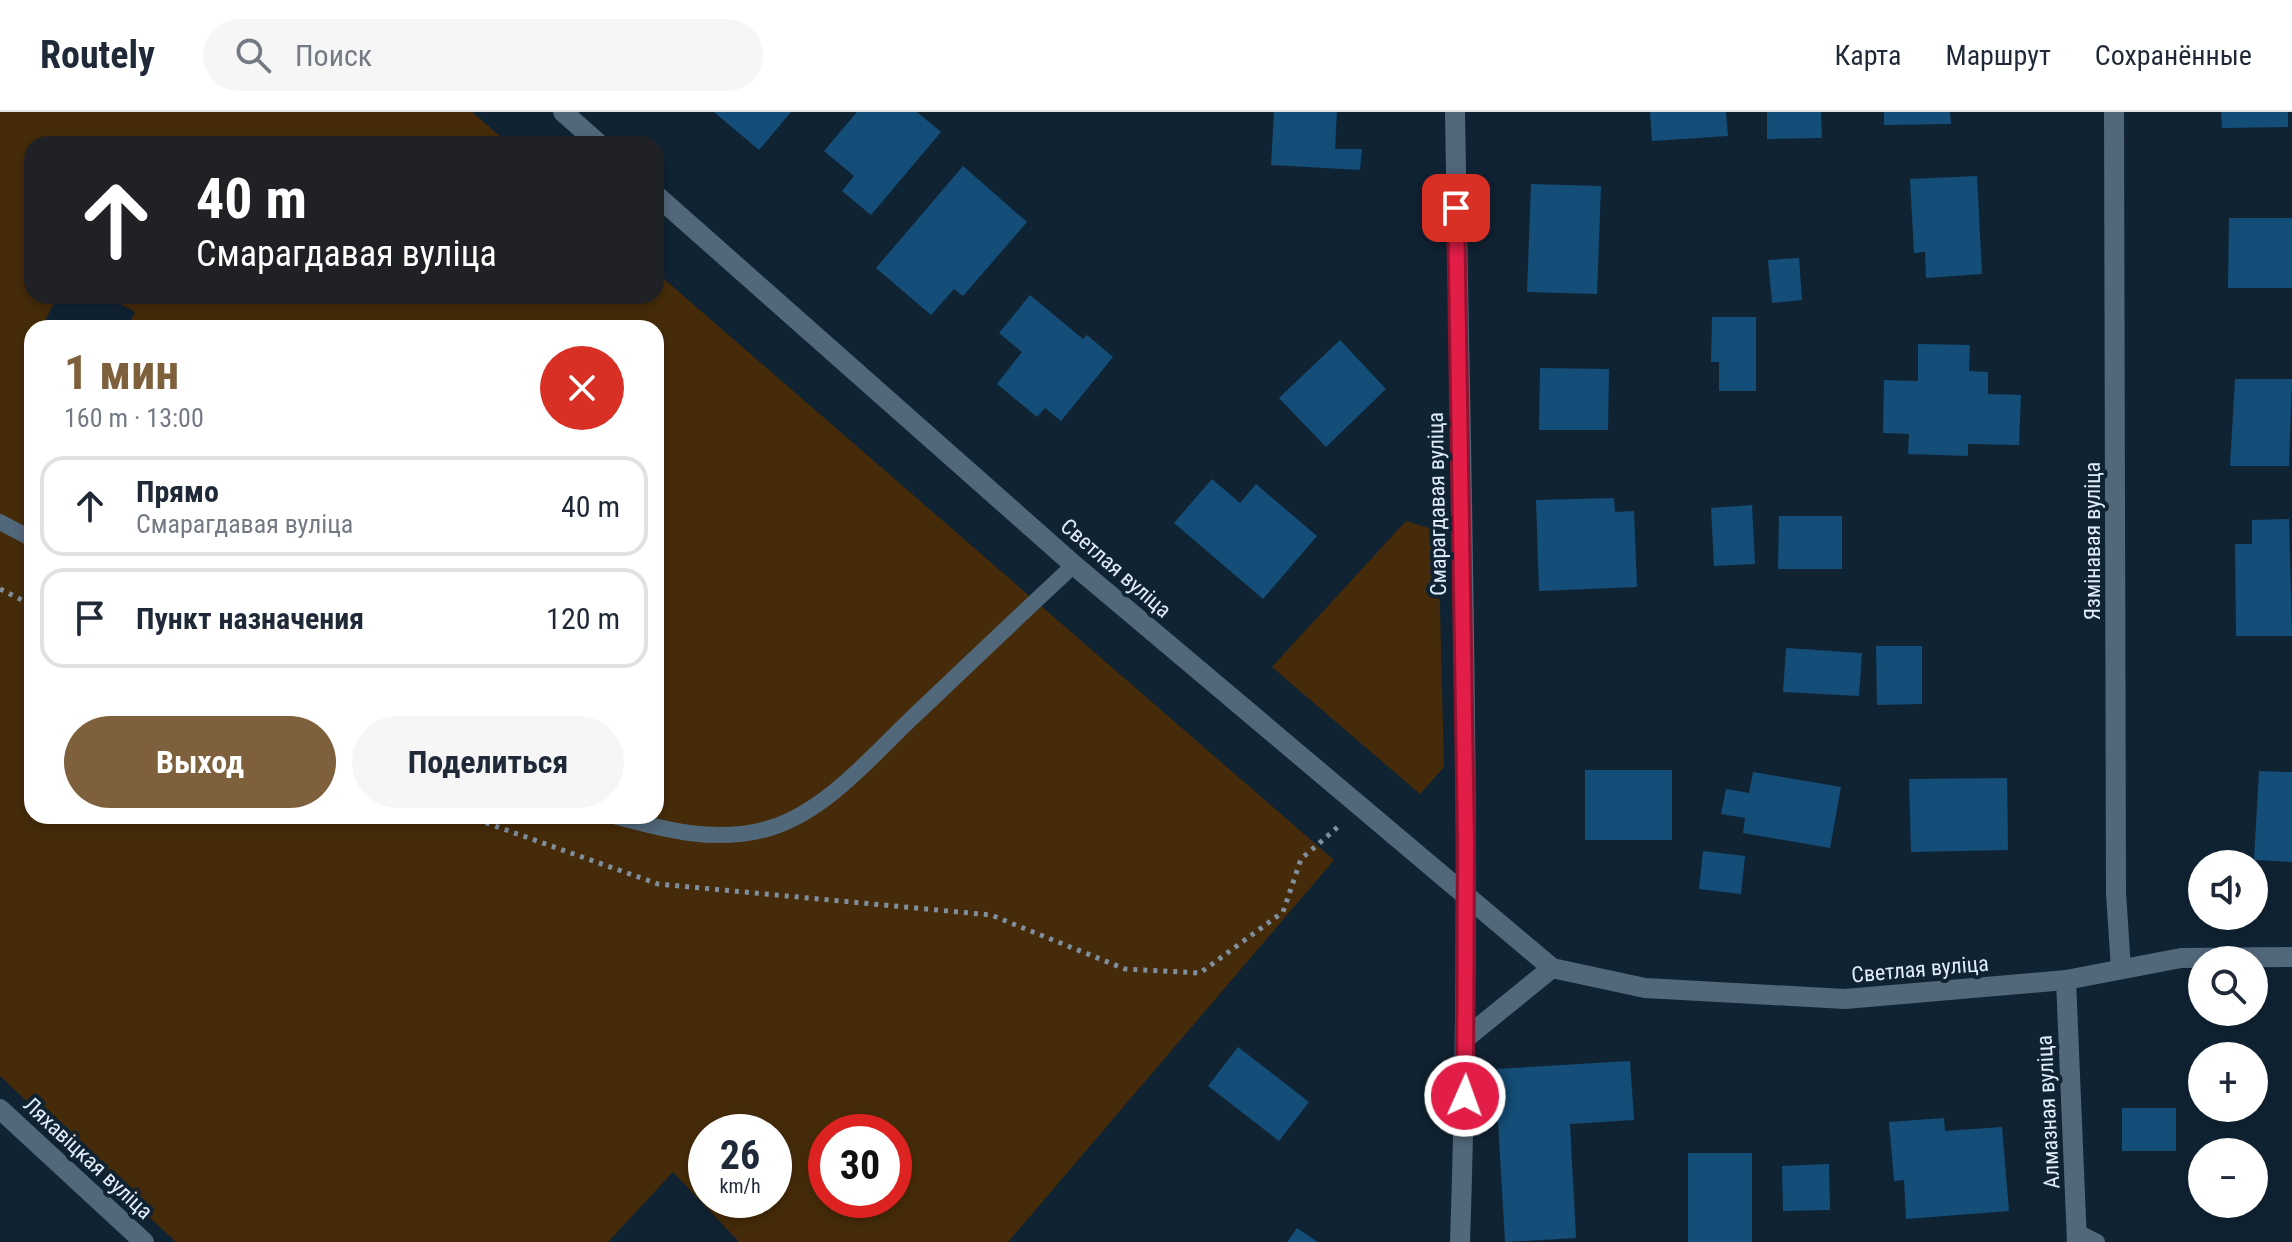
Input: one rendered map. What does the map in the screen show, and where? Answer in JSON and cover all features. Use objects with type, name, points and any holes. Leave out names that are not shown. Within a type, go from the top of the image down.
[{"type":"street","points":[[563,112],[590,136]]},
{"type":"street","name":"Смарагдавая вуліца","points":[[1455,112],[1467,896],[1467,1037],[1460,1242]]},
{"type":"street","name":"Язмінавая вуліца","points":[[2114,112],[2116,893],[2121,969]]},
{"type":"street","name":"Светлая вуліца","points":[[664,202],[1074,565],[1552,968],[1645,988],[1845,999],[2066,980],[2181,958],[2292,957]]},
{"type":"street","points":[[1467,1037],[1552,968]]},
{"type":"street","name":"Алмазная вуліца","points":[[2066,980],[2084,1239]]},
{"type":"street","name":"Ляхавіцкая вуліца","points":[[0,1109],[144,1242]]},
{"type":"lane","points":[[0,522],[24,535]]},
{"type":"lane","points":[[643,824],[672,832],[724,836],[771,828],[814,805],[855,772],[1074,565]]},
{"type":"path","points":[[0,589],[24,601]]},
{"type":"path","points":[[489,824],[658,884],[991,915],[1125,969],[1200,973],[1283,912],[1301,859],[1360,806]]},
{"type":"shaded area","points":[[0,112],[472,112],[500,136],[24,136],[24,304],[54,304],[45,320],[24,320],[24,824],[664,824],[664,320],[131,320],[135,312],[120,304],[664,304],[664,279],[1334,860],[1008,1242],[739,1242],[716,1218],[792,1218],[792,1114],[688,1114],[688,1188],[673,1172],[608,1242],[176,1242],[0,1076]]},
{"type":"shaded area","points":[[1406,521],[1438,531],[1444,767],[1420,794],[1272,667]]},
{"type":"building","points":[[714,112],[791,112],[759,150]]},
{"type":"building","points":[[857,112],[917,112],[941,132],[871,215],[842,191],[854,176],[824,151]]},
{"type":"building","points":[[1274,112],[1337,112],[1335,149],[1362,149],[1360,170],[1271,165]]},
{"type":"building","points":[[1650,112],[1726,112],[1728,136],[1652,141]]},
{"type":"building","points":[[1767,112],[1821,112],[1822,138],[1767,139]]},
{"type":"building","points":[[1884,112],[1950,112],[1951,124],[1884,125]]},
{"type":"building","points":[[2221,112],[2288,112],[2288,127],[2222,128]]},
{"type":"building","points":[[963,166],[1027,222],[963,296],[954,289],[931,315],[876,268]]},
{"type":"building","points":[[1977,176],[1982,274],[1926,278],[1925,252],[1914,253],[1910,179]]},
{"type":"building","points":[[1531,184],[1601,186],[1597,294],[1527,292]]},
{"type":"building","points":[[2229,218],[2292,218],[2292,288],[2228,288]]},
{"type":"building","points":[[1799,258],[1802,300],[1772,303],[1768,260]]},
{"type":"building","points":[[1030,295],[1083,339],[1087,335],[1113,357],[1061,421],[1045,408],[1037,417],[997,384],[1022,352],[999,333]]},
{"type":"building","points":[[1712,317],[1756,317],[1756,391],[1719,391],[1719,362],[1711,362]]},
{"type":"building","points":[[1340,340],[1386,389],[1326,447],[1279,398]]},
{"type":"building","points":[[1918,344],[1970,345],[1969,371],[1988,372],[1988,394],[2021,395],[2019,445],[1968,444],[1968,456],[1908,454],[1909,434],[1883,433],[1884,380],[1918,381]]},
{"type":"building","points":[[1540,368],[1609,369],[1608,430],[1539,430]]},
{"type":"building","points":[[2235,379],[2292,379],[2289,466],[2230,466]]},
{"type":"building","points":[[1212,479],[1240,503],[1256,484],[1317,536],[1263,599],[1174,523]]},
{"type":"building","points":[[1614,498],[1615,512],[1634,511],[1637,587],[1539,591],[1536,500]]},
{"type":"building","points":[[1752,505],[1755,564],[1714,566],[1711,508]]},
{"type":"building","points":[[1779,516],[1842,516],[1842,569],[1778,569]]},
{"type":"building","points":[[2289,519],[2292,636],[2236,636],[2235,544],[2252,544],[2252,520]]},
{"type":"building","points":[[1876,646],[1922,646],[1922,704],[1877,705]]},
{"type":"building","points":[[1786,648],[1862,653],[1859,696],[1783,692]]},
{"type":"building","points":[[1585,770],[1672,770],[1672,840],[1585,840]]},
{"type":"building","points":[[2259,771],[2292,772],[2292,862],[2268,861],[2268,850],[2255,850]]},
{"type":"building","points":[[1753,772],[1841,787],[1830,848],[1743,833],[1745,818],[1721,814],[1726,789],[1749,793]]},
{"type":"building","points":[[2007,778],[2008,850],[1911,852],[1909,779]]},
{"type":"building","points":[[1703,851],[1745,856],[1741,894],[1699,889]]},
{"type":"building","points":[[1238,1047],[1309,1102],[1279,1141],[1208,1086]]},
{"type":"building","points":[[1630,1061],[1634,1120],[1570,1124],[1576,1238],[1505,1242],[1495,1069]]},
{"type":"building","points":[[2122,1108],[2176,1108],[2176,1151],[2122,1151]]},
{"type":"building","points":[[1944,1118],[1945,1131],[2002,1127],[2009,1211],[1906,1219],[1904,1180],[1894,1181],[1889,1122]]},
{"type":"building","points":[[1688,1153],[1752,1153],[1752,1242],[1688,1242]]},
{"type":"building","points":[[1829,1164],[1830,1210],[1783,1211],[1782,1166]]},
{"type":"building","points":[[1297,1228],[1318,1242],[1287,1242]]},
{"type":"route","points":[[1456,208],[1466,841],[1465,1096]]}]
